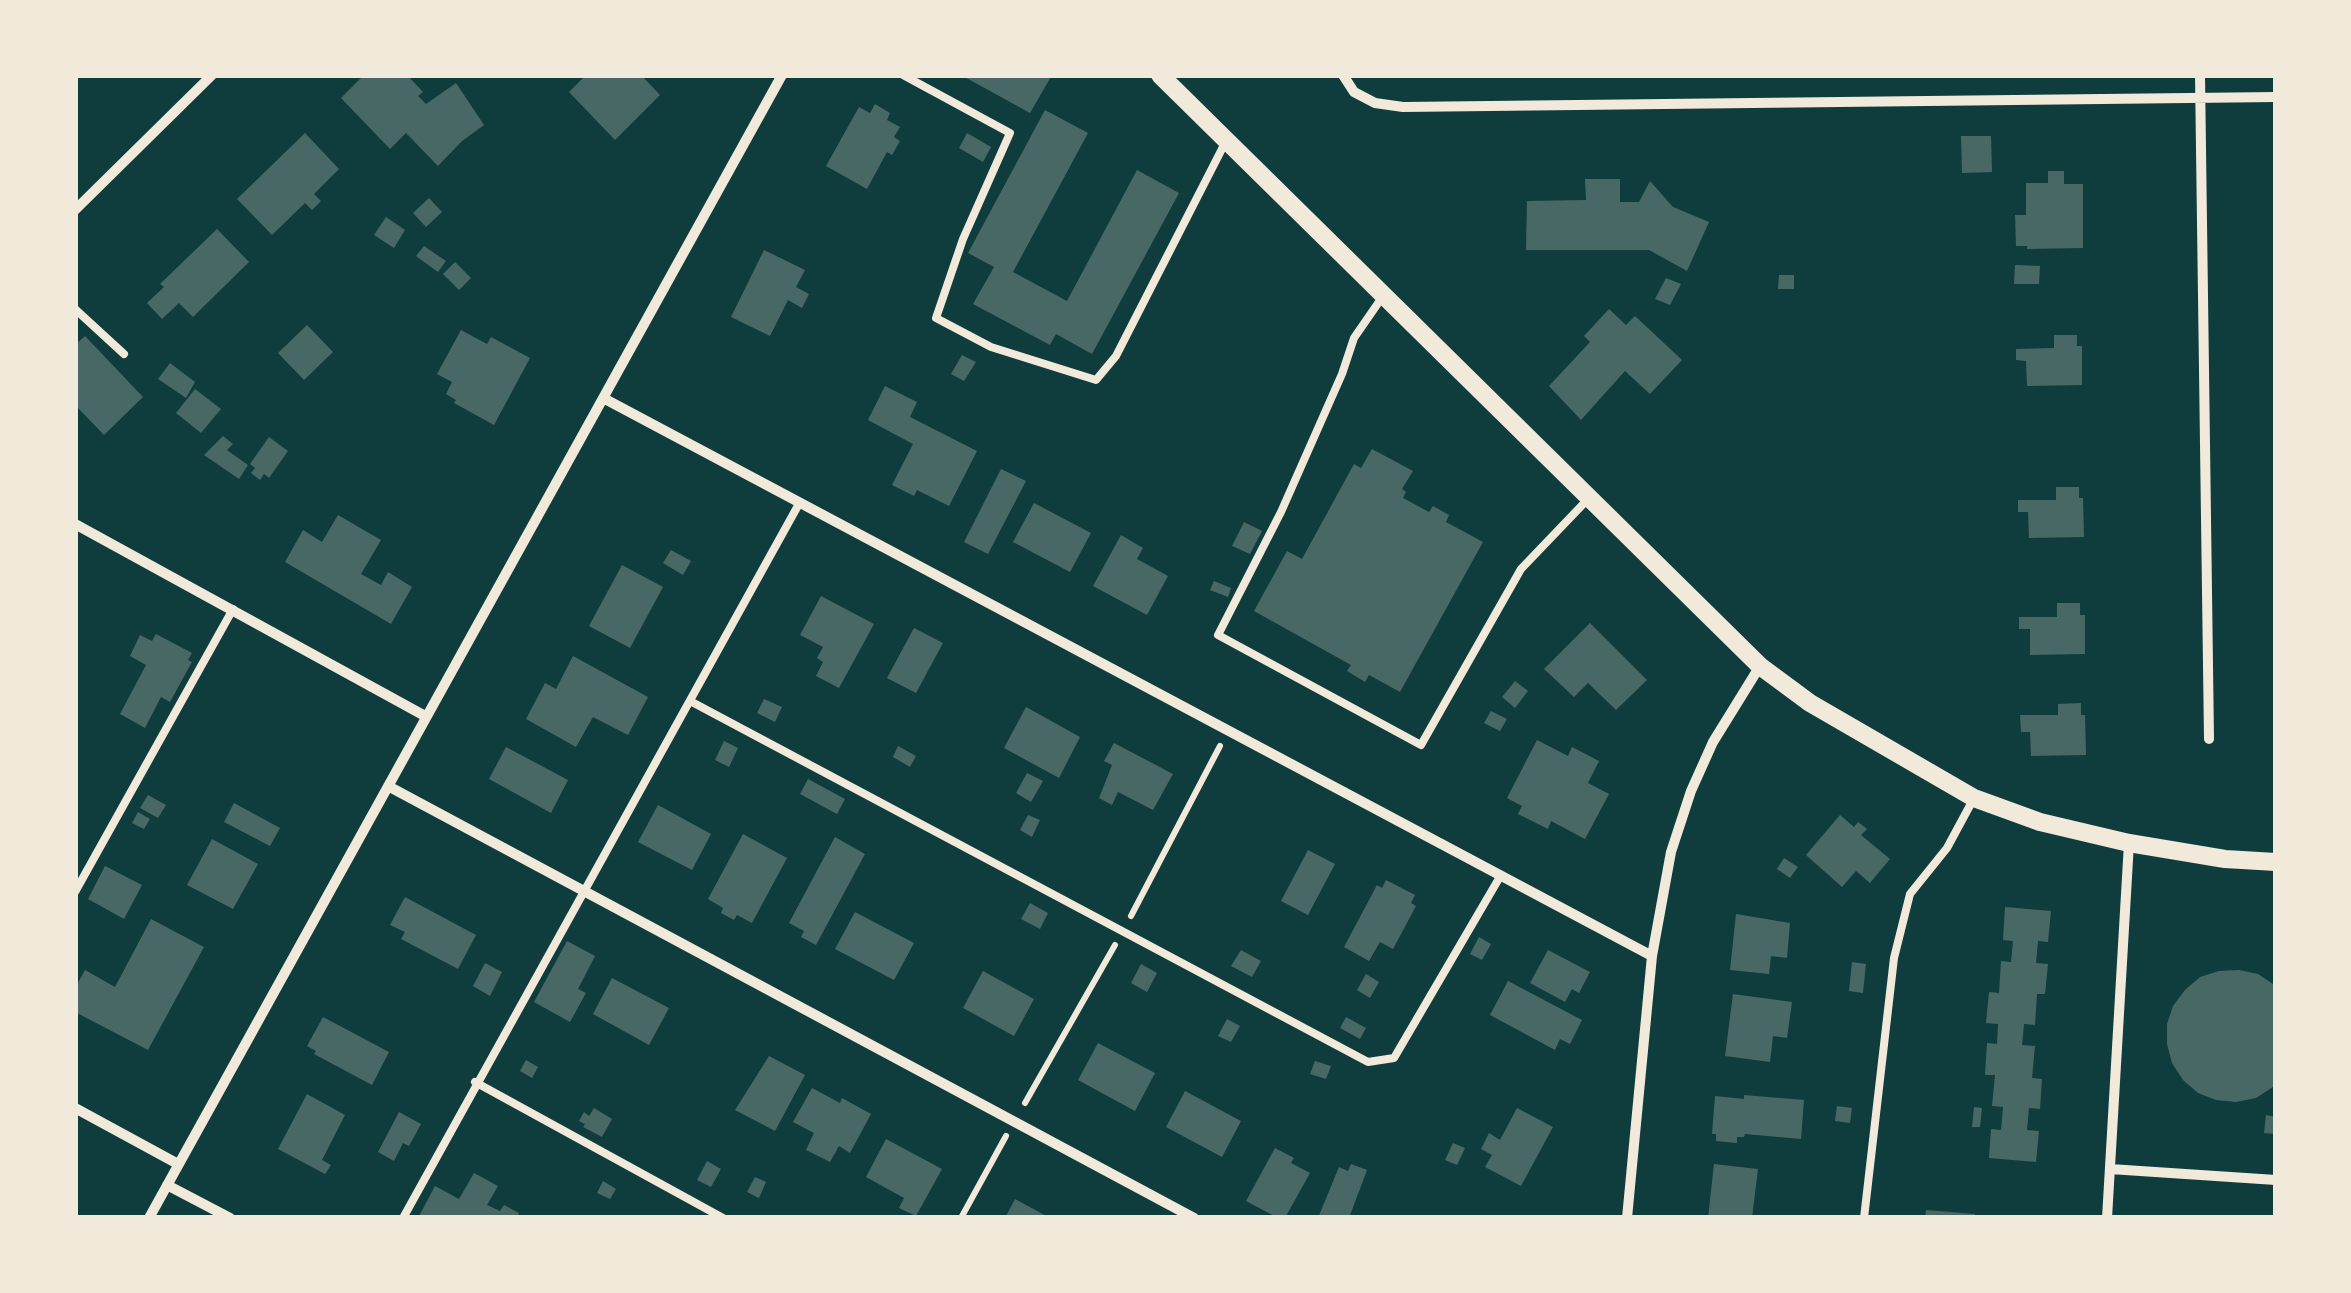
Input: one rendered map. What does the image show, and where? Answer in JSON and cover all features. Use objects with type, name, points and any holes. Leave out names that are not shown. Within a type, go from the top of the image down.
[{"type":"street","points":[[75,210],[212,75]]},
{"type":"street","points":[[149,1218],[782,75]]},
{"type":"street","points":[[1160,75],[1760,666],[1854,731],[1974,798],[2040,822],[2129,844],[2276,862]]},
{"type":"street","points":[[1342,75],[1354,92],[1374,103],[1403,107],[2276,97]]},
{"type":"street","points":[[2200,75],[2210,739]]},
{"type":"street","points":[[605,399],[1652,956]]},
{"type":"street","points":[[75,524],[425,716]]},
{"type":"street","points":[[1628,1218],[1652,956],[1670,852],[1713,742],[1760,666]]},
{"type":"street","points":[[388,786],[1194,1218]]},
{"type":"street","points":[[2108,1218],[2129,844]]},
{"type":"street","points":[[75,1108],[178,1164]]},
{"type":"street","points":[[2110,1168],[2276,1180]]},
{"type":"street","points":[[168,1184],[230,1218]]},
{"type":"lane","points":[[903,75],[1010,133],[963,239],[936,318],[991,348],[1096,380],[1116,356],[1226,140]]},
{"type":"lane","points":[[1383,295],[1354,338],[1342,374],[1280,512],[1218,636],[1421,746],[1521,569],[1589,498]]},
{"type":"lane","points":[[75,309],[124,354]]},
{"type":"lane","points":[[403,1218],[800,502]]},
{"type":"lane","points":[[75,892],[233,608]]},
{"type":"lane","points":[[690,701],[1368,1062],[1394,1058],[1501,875]]},
{"type":"lane","points":[[1864,1218],[1894,958],[1910,894],[1947,848],[1974,798]]},
{"type":"lane","points":[[476,1082],[723,1218]]},
{"type":"path","points":[[961,1218],[1122,932],[1228,730]]},
{"type":"building","points":[[364,75],[407,75],[423,92],[418,96],[426,104],[456,83],[484,125],[438,166],[406,133],[390,149],[341,98]]},
{"type":"building","points":[[586,75],[641,75],[660,95],[615,140],[569,92]]},
{"type":"building","points":[[961,75],[1052,75],[1030,113]]},
{"type":"building","points":[[875,104],[890,113],[887,120],[900,127],[894,137],[900,141],[892,155],[887,152],[867,189],[826,166],[859,107],[870,113]]},
{"type":"building","points":[[1045,110],[1088,133],[1013,272],[1067,301],[1137,170],[1179,193],[1092,354],[1056,334],[1050,345],[973,304],[994,267],[968,253]]},
{"type":"building","points":[[305,133],[339,169],[314,194],[321,201],[312,210],[305,203],[272,235],[237,199]]},
{"type":"building","points":[[967,133],[991,147],[983,162],[959,148]]},
{"type":"building","points":[[1961,136],[1991,136],[1992,172],[1962,173]]},
{"type":"building","points":[[2048,171],[2064,171],[2064,184],[2083,184],[2083,248],[2016,246],[2015,215],[2026,215],[2026,183],[2048,183]]},
{"type":"building","points":[[1585,179],[1620,179],[1620,202],[1639,202],[1650,181],[1673,207],[1709,222],[1687,271],[1649,250],[1526,250],[1527,201],[1586,200]]},
{"type":"building","points":[[429,198],[442,212],[426,227],[413,213]]},
{"type":"building","points":[[386,217],[405,230],[394,248],[374,235]]},
{"type":"building","points":[[217,229],[249,262],[193,317],[179,303],[162,319],[147,303],[164,287],[160,284]]},
{"type":"building","points":[[424,246],[446,261],[438,272],[416,256]]},
{"type":"building","points":[[764,250],[805,270],[796,287],[809,294],[802,308],[788,300],[770,336],[731,317]]},
{"type":"building","points":[[455,262],[471,278],[459,290],[443,274]]},
{"type":"building","points":[[2015,265],[2040,266],[2039,284],[2014,284]]},
{"type":"building","points":[[1779,275],[1794,275],[1794,289],[1778,289]]},
{"type":"building","points":[[1666,278],[1681,284],[1670,305],[1655,299]]},
{"type":"building","points":[[1609,309],[1626,325],[1635,316],[1682,360],[1650,394],[1625,371],[1581,420],[1549,386],[1590,342],[1584,336]]},
{"type":"building","points":[[307,325],[333,352],[304,380],[278,353]]},
{"type":"building","points":[[461,330],[487,344],[491,337],[530,358],[494,425],[454,403],[456,400],[446,394],[452,382],[437,374]]},
{"type":"building","points":[[2054,335],[2077,335],[2077,346],[2082,346],[2082,385],[2027,386],[2026,361],[2016,360],[2016,349],[2054,348]]},
{"type":"building","points":[[85,336],[143,397],[104,435],[75,405],[75,345]]},
{"type":"building","points":[[962,355],[976,362],[964,381],[951,374]]},
{"type":"building","points":[[170,363],[195,382],[186,398],[158,379]]},
{"type":"building","points":[[885,386],[917,402],[910,417],[977,451],[949,506],[917,490],[914,496],[892,485],[913,444],[868,420]]},
{"type":"building","points":[[195,389],[221,409],[201,433],[176,413]]},
{"type":"building","points":[[223,436],[233,444],[227,450],[248,465],[239,479],[204,455]]},
{"type":"building","points":[[269,437],[288,451],[269,478],[264,474],[260,480],[251,473],[255,468],[250,464]]},
{"type":"building","points":[[1372,449],[1413,471],[1402,489],[1406,492],[1403,498],[1429,512],[1433,506],[1449,515],[1446,522],[1483,542],[1400,692],[1369,675],[1365,682],[1347,671],[1351,665],[1254,611],[1287,551],[1302,559],[1354,464],[1361,468]]},
{"type":"building","points":[[1001,469],[1026,481],[988,554],[964,542]]},
{"type":"building","points":[[2056,487],[2079,487],[2084,537],[2029,538],[2028,512],[2018,512],[2018,500],[2056,500]]},
{"type":"building","points":[[1034,503],[1091,533],[1070,572],[1013,542]]},
{"type":"building","points":[[338,515],[381,540],[361,574],[381,585],[388,572],[412,587],[391,624],[285,562],[303,530],[322,542]]},
{"type":"building","points":[[1244,522],[1262,531],[1250,554],[1232,546]]},
{"type":"building","points":[[1121,535],[1143,548],[1137,559],[1168,576],[1147,615],[1093,586]]},
{"type":"building","points":[[671,550],[691,561],[683,575],[663,563]]},
{"type":"building","points":[[622,565],[663,587],[630,648],[589,626]]},
{"type":"building","points":[[1214,581],[1231,588],[1228,597],[1210,590]]},
{"type":"building","points":[[821,596],[874,624],[839,688],[816,676],[823,662],[817,658],[823,647],[800,635]]},
{"type":"building","points":[[2057,603],[2080,603],[2080,615],[2085,615],[2085,654],[2030,655],[2030,629],[2019,629],[2019,617],[2057,617]]},
{"type":"building","points":[[1590,623],[1647,680],[1616,710],[1588,683],[1574,697],[1544,669]]},
{"type":"building","points":[[914,628],[943,643],[916,693],[887,678]]},
{"type":"building","points":[[156,634],[192,653],[188,660],[192,662],[170,702],[161,697],[145,728],[120,714],[146,665],[130,656],[140,635],[152,641]]},
{"type":"building","points":[[573,656],[648,697],[628,735],[593,717],[576,747],[526,719],[545,683],[556,689]]},
{"type":"building","points":[[1515,681],[1528,691],[1515,708],[1502,697]]},
{"type":"building","points":[[764,699],[782,707],[775,722],[757,713]]},
{"type":"building","points":[[2081,703],[2086,755],[2031,756],[2030,732],[2021,732],[2020,715],[2058,715],[2058,704]]},
{"type":"building","points":[[1026,707],[1080,737],[1059,778],[1004,748]]},
{"type":"building","points":[[1491,711],[1507,719],[1500,731],[1484,723]]},
{"type":"building","points":[[1537,740],[1568,756],[1572,747],[1599,761],[1588,783],[1609,794],[1585,839],[1551,821],[1548,829],[1518,814],[1522,806],[1507,798]]},
{"type":"building","points":[[724,741],[738,748],[729,767],[715,760]]},
{"type":"building","points":[[1114,743],[1173,774],[1153,810],[1118,792],[1112,805],[1099,798],[1112,765],[1104,761]]},
{"type":"building","points":[[898,746],[916,756],[910,767],[893,757]]},
{"type":"building","points":[[506,747],[568,780],[551,813],[489,779]]},
{"type":"building","points":[[1027,773],[1043,781],[1031,802],[1016,793]]},
{"type":"building","points":[[808,779],[845,799],[837,814],[800,794]]},
{"type":"building","points":[[148,795],[166,805],[158,818],[140,808]]},
{"type":"building","points":[[234,803],[280,828],[270,846],[224,822]]},
{"type":"building","points":[[658,805],[711,834],[692,870],[638,842]]},
{"type":"building","points":[[138,812],[150,819],[144,829],[132,823]]},
{"type":"building","points":[[1028,815],[1040,820],[1032,837],[1020,830]]},
{"type":"building","points":[[1840,815],[1854,827],[1858,822],[1867,829],[1861,835],[1890,859],[1870,883],[1856,871],[1842,887],[1806,855]]},
{"type":"building","points":[[743,834],[787,858],[752,923],[737,915],[734,920],[721,913],[723,908],[708,899]]},
{"type":"building","points":[[835,837],[865,854],[816,945],[801,937],[804,931],[789,923]]},
{"type":"building","points":[[212,839],[258,864],[233,909],[187,885]]},
{"type":"building","points":[[1308,850],[1335,864],[1308,915],[1281,901]]},
{"type":"building","points":[[1784,858],[1798,867],[1790,878],[1777,869]]},
{"type":"building","points":[[105,866],[142,885],[124,919],[88,899]]},
{"type":"building","points":[[1386,880],[1415,895],[1411,903],[1416,906],[1393,949],[1380,942],[1369,961],[1344,947],[1377,885],[1382,888]]},
{"type":"building","points":[[405,897],[476,935],[458,969],[401,939],[405,932],[390,925]]},
{"type":"building","points":[[1030,903],[1048,913],[1040,929],[1021,919]]},
{"type":"building","points":[[2005,907],[2051,911],[2048,942],[2038,941],[2036,963],[2048,964],[2045,994],[2037,994],[2035,1025],[2024,1024],[2022,1045],[2035,1046],[2032,1078],[2042,1079],[2040,1109],[2029,1108],[2027,1130],[2039,1131],[2036,1162],[1989,1158],[1991,1129],[2001,1130],[2003,1107],[1992,1106],[1995,1075],[1985,1075],[1987,1043],[1997,1044],[1998,1024],[1986,1023],[1989,992],[1999,993],[2001,961],[2011,962],[2013,941],[2003,940]]},
{"type":"building","points":[[855,912],[914,943],[894,980],[835,949]]},
{"type":"building","points":[[1736,914],[1790,923],[1787,958],[1771,956],[1769,974],[1730,970]]},
{"type":"building","points":[[151,919],[204,947],[148,1050],[75,1012],[75,988],[85,970],[115,987]]},
{"type":"building","points":[[1479,937],[1491,944],[1482,960],[1470,954]]},
{"type":"building","points":[[567,941],[595,956],[578,989],[586,993],[570,1022],[534,1002]]},
{"type":"building","points":[[1241,950],[1261,961],[1252,977],[1231,966]]},
{"type":"building","points":[[1548,950],[1590,972],[1579,993],[1572,989],[1565,1002],[1530,983]]},
{"type":"building","points":[[1852,962],[1866,964],[1863,993],[1849,991]]},
{"type":"building","points":[[485,963],[502,972],[490,996],[473,986]]},
{"type":"building","points":[[1141,964],[1157,973],[1147,992],[1131,983]]},
{"type":"building","points":[[2239,970],[2258,974],[2276,986],[2276,1085],[2256,1098],[2236,1102],[2198,1093],[2183,1080],[2172,1063],[2167,1024],[2173,1006],[2200,977]]},
{"type":"building","points":[[983,971],[1034,999],[1014,1036],[963,1008]]},
{"type":"building","points":[[1366,974],[1379,982],[1370,998],[1357,990]]},
{"type":"building","points":[[612,978],[669,1008],[649,1045],[593,1014]]},
{"type":"building","points":[[1508,981],[1582,1020],[1570,1044],[1560,1039],[1555,1050],[1490,1015]]},
{"type":"building","points":[[1733,994],[1792,1002],[1787,1038],[1773,1036],[1770,1062],[1725,1056]]},
{"type":"building","points":[[323,1017],[389,1052],[372,1085],[314,1054],[316,1051],[307,1046]]},
{"type":"building","points":[[1346,1017],[1366,1028],[1360,1039],[1340,1028]]},
{"type":"building","points":[[1227,1019],[1240,1026],[1231,1042],[1218,1036]]},
{"type":"building","points":[[1098,1043],[1155,1073],[1135,1111],[1078,1080]]},
{"type":"building","points":[[769,1056],[805,1075],[775,1131],[735,1110]]},
{"type":"building","points":[[526,1060],[538,1067],[532,1078],[520,1071]]},
{"type":"building","points":[[1315,1061],[1331,1066],[1326,1079],[1310,1074]]},
{"type":"building","points":[[812,1088],[871,1114],[850,1153],[839,1146],[830,1162],[806,1150],[814,1133],[793,1122]]},
{"type":"building","points":[[1185,1091],[1241,1121],[1222,1157],[1166,1127]]},
{"type":"building","points":[[307,1094],[345,1115],[322,1160],[331,1165],[325,1174],[278,1149]]},
{"type":"building","points":[[1744,1095],[1804,1100],[1801,1139],[1745,1134],[1737,1137],[1737,1143],[1716,1141],[1716,1134],[1712,1134],[1715,1096],[1744,1099]]},
{"type":"building","points":[[1837,1106],[1852,1108],[1850,1123],[1835,1121]]},
{"type":"building","points":[[1974,1107],[1982,1108],[1980,1127],[1972,1127]]},
{"type":"building","points":[[594,1108],[612,1119],[602,1137],[579,1121],[584,1112],[589,1116]]},
{"type":"building","points":[[1517,1108],[1553,1127],[1521,1186],[1485,1167],[1492,1155],[1481,1149],[1489,1133],[1500,1140]]},
{"type":"building","points":[[399,1112],[421,1124],[409,1146],[403,1143],[394,1161],[378,1152]]},
{"type":"building","points":[[2266,1115],[2276,1117],[2276,1134],[2264,1133]]},
{"type":"building","points":[[886,1139],[942,1169],[916,1216],[899,1208],[904,1198],[866,1177]]},
{"type":"building","points":[[1453,1143],[1465,1148],[1457,1165],[1445,1160]]},
{"type":"building","points":[[1275,1148],[1310,1173],[1285,1218],[1246,1201]]},
{"type":"building","points":[[707,1161],[721,1169],[711,1187],[697,1180]]},
{"type":"building","points":[[1351,1164],[1367,1170],[1349,1218],[1318,1218],[1339,1167],[1348,1171]]},
{"type":"building","points":[[1714,1164],[1758,1169],[1752,1218],[1708,1218]]},
{"type":"building","points":[[474,1173],[498,1186],[487,1205],[500,1211],[504,1205],[519,1213],[517,1218],[418,1218],[435,1186],[459,1199]]},
{"type":"building","points":[[755,1177],[766,1182],[759,1198],[747,1192]]},
{"type":"building","points":[[603,1181],[616,1189],[610,1199],[597,1193]]},
{"type":"building","points":[[1015,1199],[1050,1218],[1005,1218]]},
{"type":"building","points":[[1926,1210],[1975,1214],[1974,1218],[1925,1218]]}]
